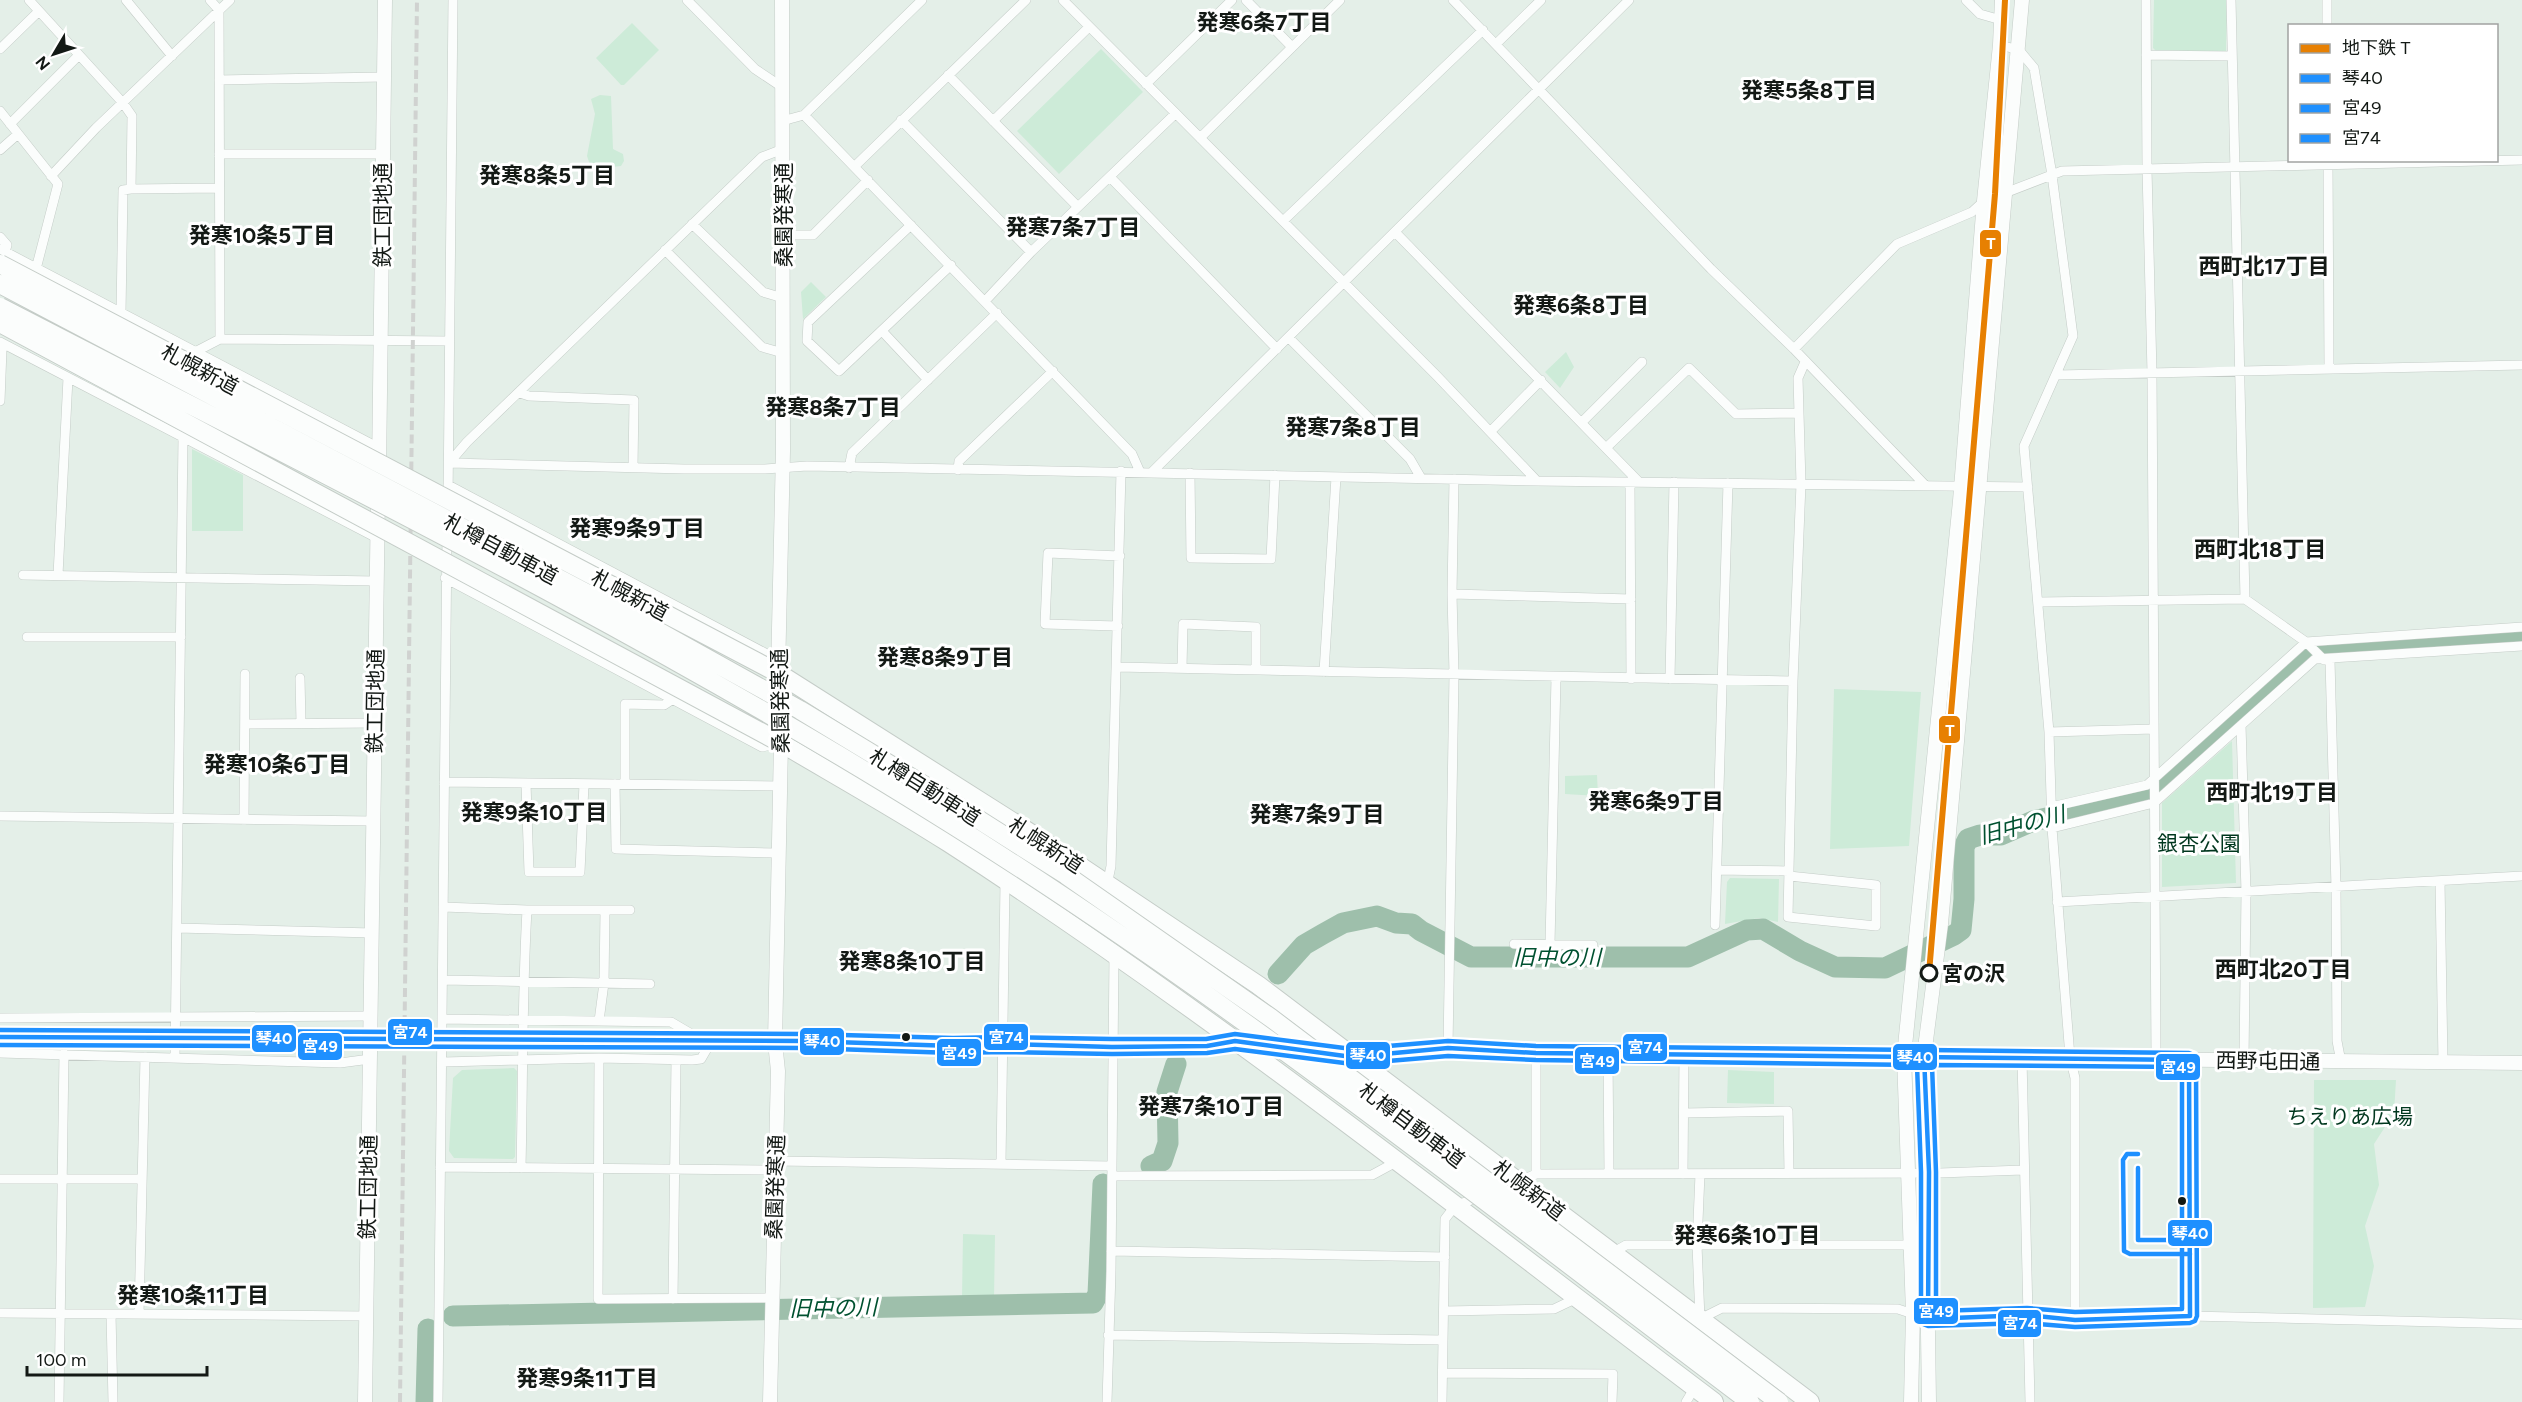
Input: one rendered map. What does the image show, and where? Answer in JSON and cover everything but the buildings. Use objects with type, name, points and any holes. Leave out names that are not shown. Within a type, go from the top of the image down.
[{"type":"highway","name":"札幌新道","points":[[2,255],[778,673],[1258,985],[1810,1402]]},
{"type":"highway","name":"札樽自動車道","points":[[0,284],[647,625],[800,710],[940,795],[1085,888],[1271,1018],[1779,1402]]},
{"type":"highway","name":"札樽自動車道","points":[[0,307],[638,639],[790,725],[932,812],[1130,940],[1258,1032],[1750,1402]]},
{"type":"highway","points":[[0,323],[781,743],[947,842],[1114,955],[1235,1041],[1577,1298],[1691,1395],[1714,1402]]},
{"type":"street","points":[[29,0],[123,103],[132,116],[131,189]]},
{"type":"street","points":[[126,0],[172,56]]},
{"type":"street","points":[[210,0],[219,10],[220,339]]},
{"type":"street","points":[[51,176],[230,0]]},
{"type":"street","name":"鉄工団地通","points":[[365,1402],[385,0]]},
{"type":"street","points":[[438,1402],[453,0]]},
{"type":"street","name":"桑園発寒通","points":[[770,1402],[778,1071],[775,1042],[781,743],[778,673],[783,468],[782,0]]},
{"type":"street","points":[[782,121],[804,115],[922,0]]},
{"type":"street","points":[[855,166],[1026,0]]},
{"type":"street","points":[[1063,0],[1537,480]]},
{"type":"street","points":[[1146,84],[1232,0]]},
{"type":"street","points":[[1246,0],[1292,47]]},
{"type":"street","points":[[1200,138],[1340,0]]},
{"type":"street","points":[[1496,44],[1541,0]]},
{"type":"street","points":[[1151,473],[1629,0]]},
{"type":"street","points":[[1966,0],[1980,14],[2001,20]]},
{"type":"street","points":[[1911,1402],[1913,1314],[1904,1056],[1961,485],[2002,0]]},
{"type":"street","points":[[1929,1402],[1929,1172],[1924,1056],[1941,924],[2022,0]]},
{"type":"street","points":[[2146,0],[2152,373],[2156,1059]]},
{"type":"street","points":[[2231,0],[2245,599]]},
{"type":"street","points":[[2326,0],[2327,24]]},
{"type":"street","points":[[690,1],[755,69],[782,87]]},
{"type":"street","points":[[1458,2],[1539,90],[1711,268],[1794,349],[1804,362],[1925,484]]},
{"type":"street","points":[[0,50],[39,11]]},
{"type":"street","points":[[993,121],[1089,27]]},
{"type":"street","points":[[1283,221],[1483,30]]},
{"type":"street","points":[[2000,45],[2019,50],[2034,68],[2052,175],[2073,336],[2024,446],[2049,732],[2057,902],[2070,1057],[2075,1078],[2075,1320]]},
{"type":"street","points":[[10,124],[79,55]]},
{"type":"street","points":[[2146,55],[2232,56]]},
{"type":"street","points":[[948,75],[1078,207]]},
{"type":"street","points":[[219,80],[384,77]]},
{"type":"street","points":[[0,111],[58,184],[36,269]]},
{"type":"street","points":[[986,300],[1031,252],[1175,114]]},
{"type":"street","points":[[804,115],[986,300],[1132,454],[1140,472]]},
{"type":"street","points":[[901,120],[1031,252]]},
{"type":"street","points":[[0,150],[18,134]]},
{"type":"street","points":[[449,463],[467,442],[762,157],[783,150]]},
{"type":"street","points":[[219,154],[383,154]]},
{"type":"street","points":[[2498,160],[2522,160]]},
{"type":"street","points":[[1794,349],[1897,244],[1972,212],[1984,201],[2062,171],[2393,162]]},
{"type":"street","points":[[2328,163],[2329,369]]},
{"type":"street","points":[[1110,177],[1277,349]]},
{"type":"street","points":[[783,235],[813,235],[868,180]]},
{"type":"street","points":[[121,314],[123,190],[218,188]]},
{"type":"street","points":[[692,224],[763,292],[783,298]]},
{"type":"street","points":[[910,225],[808,322],[807,341],[839,371],[951,265]]},
{"type":"street","points":[[1395,232],[1607,447],[1635,482],[1631,678]]},
{"type":"street","points":[[0,237],[7,245],[2,255],[36,269],[380,448]]},
{"type":"street","points":[[665,250],[762,348],[783,353]]},
{"type":"street","points":[[849,468],[852,453],[997,313]]},
{"type":"street","points":[[882,331],[928,380]]},
{"type":"street","points":[[1288,338],[1410,459],[1421,478]]},
{"type":"street","points":[[195,352],[220,339],[449,341]]},
{"type":"street","points":[[0,344],[377,538]]},
{"type":"street","points":[[0,344],[2,349],[0,401]]},
{"type":"street","points":[[1582,422],[1642,362]]},
{"type":"street","points":[[1717,870],[1789,873],[1876,885],[1876,926],[1788,917],[1789,873],[1793,681],[1801,484],[1798,378],[1804,362]]},
{"type":"street","points":[[2056,375],[2522,365]]},
{"type":"street","points":[[1607,447],[1689,368],[1736,414],[1798,413]]},
{"type":"street","points":[[958,470],[959,461],[1053,371]]},
{"type":"street","points":[[58,575],[68,378]]},
{"type":"street","points":[[1491,431],[1540,380]]},
{"type":"street","points":[[520,393],[529,396],[634,400],[633,467]]},
{"type":"street","points":[[175,1058],[183,438]]},
{"type":"street","points":[[449,463],[633,467],[1121,471],[1336,477],[2028,487]]},
{"type":"street","points":[[1107,885],[1111,866],[1118,667],[1121,471]]},
{"type":"street","points":[[1190,473],[1191,558],[1271,559],[1275,475]]},
{"type":"street","points":[[1324,672],[1336,477]]},
{"type":"street","points":[[1448,1048],[1454,674],[1452,594],[1454,479]]},
{"type":"street","points":[[1670,679],[1674,482]]},
{"type":"street","points":[[1715,926],[1728,483]]},
{"type":"street","points":[[448,485],[765,653],[778,673]]},
{"type":"street","points":[[1118,626],[1045,624],[1048,553],[1120,556]]},
{"type":"street","points":[[23,575],[376,581]]},
{"type":"street","points":[[446,578],[762,747],[781,743]]},
{"type":"street","points":[[1452,594],[1631,599]]},
{"type":"street","points":[[2039,602],[2245,599],[2324,657],[2336,888],[2337,1041],[2341,1062]]},
{"type":"street","points":[[1182,668],[1183,624],[1256,627],[1256,670]]},
{"type":"street","points":[[2052,809],[2147,785],[2308,644],[2522,627]]},
{"type":"street","points":[[27,637],[181,637]]},
{"type":"street","points":[[2052,825],[2154,801],[2314,659],[2522,646]]},
{"type":"street","points":[[1118,667],[1793,681]]},
{"type":"street","points":[[244,820],[245,674]]},
{"type":"street","points":[[1550,944],[1556,677]]},
{"type":"street","points":[[300,678],[301,723]]},
{"type":"street","points":[[673,699],[664,705],[625,704],[616,849],[777,853]]},
{"type":"street","points":[[245,724],[375,723]]},
{"type":"street","points":[[2241,725],[2246,892],[2244,1060]]},
{"type":"street","points":[[2049,732],[2154,729]]},
{"type":"street","points":[[444,783],[780,786]]},
{"type":"street","points":[[526,783],[529,872],[580,872],[584,784]]},
{"type":"street","points":[[0,816],[373,821]]},
{"type":"street","points":[[2057,902],[2522,876]]},
{"type":"street","points":[[2440,881],[2443,1063]]},
{"type":"street","points":[[1001,1163],[1005,882]]},
{"type":"street","points":[[443,907],[630,910]]},
{"type":"street","points":[[521,1168],[524,1060],[522,983],[527,910]]},
{"type":"street","points":[[599,1022],[604,983],[604,910]]},
{"type":"street","points":[[177,928],[373,933]]},
{"type":"street","points":[[1514,944],[1593,945]]},
{"type":"street","points":[[1107,1402],[1112,1251],[1114,955]]},
{"type":"street","points":[[443,980],[650,984]]},
{"type":"street","points":[[0,1018],[370,1016]]},
{"type":"street","points":[[442,1062],[599,1058],[701,1059],[703,1040],[671,1023],[443,1020]]},
{"type":"street","name":"西野屯田通","points":[[0,1036],[703,1040],[1112,1047],[1207,1046],[1235,1041],[1352,1057],[1448,1048],[1536,1053],[2522,1063]]},
{"type":"street","points":[[0,1053],[340,1063],[370,1059]]},
{"type":"street","points":[[1536,1053],[1536,1174]]},
{"type":"street","points":[[1608,1053],[1609,1174]]},
{"type":"street","points":[[1683,1174],[1684,1053]]},
{"type":"street","points":[[59,1402],[64,1054]]},
{"type":"street","points":[[139,1314],[145,1057]]},
{"type":"street","points":[[599,1058],[598,1299],[673,1299],[772,1307]]},
{"type":"street","points":[[2022,1058],[2030,1402]]},
{"type":"street","points":[[673,1299],[676,1060]]},
{"type":"street","points":[[1684,1113],[1788,1111],[1789,1173]]},
{"type":"street","points":[[1112,1176],[1372,1175],[1396,1162]]},
{"type":"street","points":[[440,1167],[675,1170],[776,1166],[1001,1163],[1112,1166]]},
{"type":"street","points":[[1442,1402],[1445,1220],[1455,1206],[1536,1174],[2024,1170]]},
{"type":"street","points":[[1700,1174],[1697,1245],[1700,1319],[1722,1308],[1898,1309],[1928,1319],[2027,1315],[2075,1320],[2190,1316],[2522,1324]]},
{"type":"street","points":[[0,1179],[142,1179]]},
{"type":"street","points":[[1612,1253],[1626,1245],[1910,1245]]},
{"type":"street","points":[[1112,1251],[1445,1257]]},
{"type":"street","points":[[1444,1311],[1554,1309],[1577,1298]]},
{"type":"street","points":[[0,1313],[366,1316]]},
{"type":"street","points":[[111,1314],[113,1402]]},
{"type":"street","points":[[1108,1335],[1443,1340]]},
{"type":"street","points":[[1443,1373],[1613,1374],[1612,1402]]},
{"type":"green space","points":[[2154,0],[2227,0],[2226,51],[2156,51],[2153,48]]},
{"type":"green space","points":[[632,23],[659,50],[624,85],[621,85],[596,58]]},
{"type":"green space","points":[[1101,49],[1143,92],[1059,174],[1017,131]]},
{"type":"green space","points":[[600,95],[611,96],[613,149],[623,154],[624,161],[621,166],[612,167],[610,181],[607,185],[602,183],[587,156],[595,114],[591,99]]},
{"type":"green space","points":[[811,282],[826,297],[803,319],[801,292]]},
{"type":"green space","points":[[1566,352],[1574,367],[1560,388],[1545,372]]},
{"type":"green space","points":[[192,449],[243,475],[243,531],[192,531]]},
{"type":"green space","points":[[1834,689],[1921,692],[1909,846],[1830,849]]},
{"type":"green space","name":"銀杏公園","points":[[2232,741],[2236,883],[2162,887],[2162,803]]},
{"type":"green space","points":[[1597,775],[1598,796],[1565,794],[1565,776]]},
{"type":"green space","points":[[1730,878],[1779,879],[1778,922],[1759,918],[1725,924],[1727,882]]},
{"type":"green space","points":[[514,1068],[517,1071],[515,1157],[513,1159],[454,1158],[449,1151],[453,1078],[462,1070]]},
{"type":"green space","points":[[1728,1070],[1774,1072],[1774,1104],[1727,1103]]},
{"type":"green space","name":"ちえりあ広場","points":[[2314,1080],[2396,1080],[2394,1113],[2374,1144],[2379,1185],[2365,1226],[2374,1266],[2365,1307],[2313,1308]]},
{"type":"green space","points":[[963,1234],[995,1235],[994,1300],[962,1299]]},
{"type":"waterway","name":"旧中の川","points":[[1278,974],[1304,945],[1343,923],[1377,916],[1396,923],[1412,924],[1471,957],[1688,957],[1747,930],[1763,929],[1800,951],[1835,967],[1885,968],[1961,930],[1964,899],[1964,847],[1968,839],[1980,835],[2001,835],[2033,821],[2140,797],[2162,785],[2303,656],[2323,647],[2522,637]]},
{"type":"waterway","name":"旧中の川","points":[[1151,1166],[1162,1161],[1168,1143],[1167,1092],[1176,1064]]},
{"type":"waterway","name":"旧中の川","points":[[453,1316],[1093,1303],[1098,1294],[1103,1184]]},
{"type":"waterway","name":"旧中の川","points":[[426,1402],[428,1329]]},
{"type":"railway","points":[[400,1402],[417,0]]},
{"type":"metro line","name":"T","points":[[1929,973],[1995,194],[2005,0]]},
{"type":"transit line","name":"宮74","points":[[0,1030],[805,1034],[1112,1039],[1206,1039],[1235,1034],[1352,1049],[1448,1041],[1536,1046],[1920,1050]]},
{"type":"transit line","name":"琴40","points":[[0,1037],[805,1041],[953,1046],[1004,1044],[1112,1047],[1207,1046],[1235,1041],[1352,1057],[1448,1048],[1536,1053],[2189,1060]]},
{"type":"transit line","name":"宮49","points":[[0,1045],[805,1048],[953,1053],[1112,1054],[1207,1053],[1235,1049],[1352,1064],[1448,1056],[1536,1060],[1917,1065]]},
{"type":"transit line","name":"宮74","points":[[1917,1065],[1921,1172],[1921,1319],[1923,1324],[1928,1326],[2027,1323],[2075,1327],[2195,1321],[2197,1316],[2196,1060],[2194,1055],[2189,1053],[1928,1050]]},
{"type":"transit line","name":"琴40","points":[[1924,1056],[1929,1172],[1928,1319]]},
{"type":"transit line","name":"琴40","points":[[2189,1060],[2190,1316]]},
{"type":"transit line","name":"宮49","points":[[1932,1065],[2182,1067],[2182,1309],[2075,1312],[2027,1308],[1936,1311],[1936,1172],[1932,1065]]},
{"type":"transit line","name":"宮49","points":[[2138,1154],[2127,1154],[2123,1160],[2124,1251],[2130,1254],[2190,1254]]},
{"type":"transit line","name":"宮74","points":[[2138,1168],[2138,1240],[2190,1240]]},
{"type":"transit line","name":"琴40","points":[[1928,1319],[2027,1315],[2075,1320],[2190,1316]]},
{"type":"place","name":"宮の沢","points":[[1929,973]]},
{"type":"district","name":"発寒6条7丁目","points":[[1264,22]]},
{"type":"district","name":"発寒5条8丁目","points":[[1809,90]]},
{"type":"district","name":"発寒8条5丁目","points":[[547,175]]},
{"type":"district","name":"発寒7条7丁目","points":[[1073,227]]},
{"type":"district","name":"発寒10条5丁目","points":[[262,235]]},
{"type":"district","name":"西町北17丁目","points":[[2264,266]]},
{"type":"district","name":"発寒6条8丁目","points":[[1581,305]]},
{"type":"district","name":"発寒8条7丁目","points":[[833,407]]},
{"type":"district","name":"発寒7条8丁目","points":[[1353,427]]},
{"type":"district","name":"発寒9条9丁目","points":[[637,528]]},
{"type":"district","name":"西町北18丁目","points":[[2260,549]]},
{"type":"district","name":"発寒8条9丁目","points":[[945,657]]},
{"type":"district","name":"発寒10条6丁目","points":[[277,764]]},
{"type":"district","name":"西町北19丁目","points":[[2272,792]]},
{"type":"district","name":"発寒6条9丁目","points":[[1656,801]]},
{"type":"district","name":"発寒9条10丁目","points":[[534,812]]},
{"type":"district","name":"発寒7条9丁目","points":[[1317,814]]},
{"type":"district","name":"発寒8条10丁目","points":[[912,961]]},
{"type":"district","name":"西町北20丁目","points":[[2283,969]]},
{"type":"district","name":"発寒7条10丁目","points":[[1211,1106]]},
{"type":"district","name":"発寒6条10丁目","points":[[1747,1235]]},
{"type":"district","name":"発寒10条11丁目","points":[[193,1295]]},
{"type":"district","name":"発寒9条11丁目","points":[[587,1378]]}]
